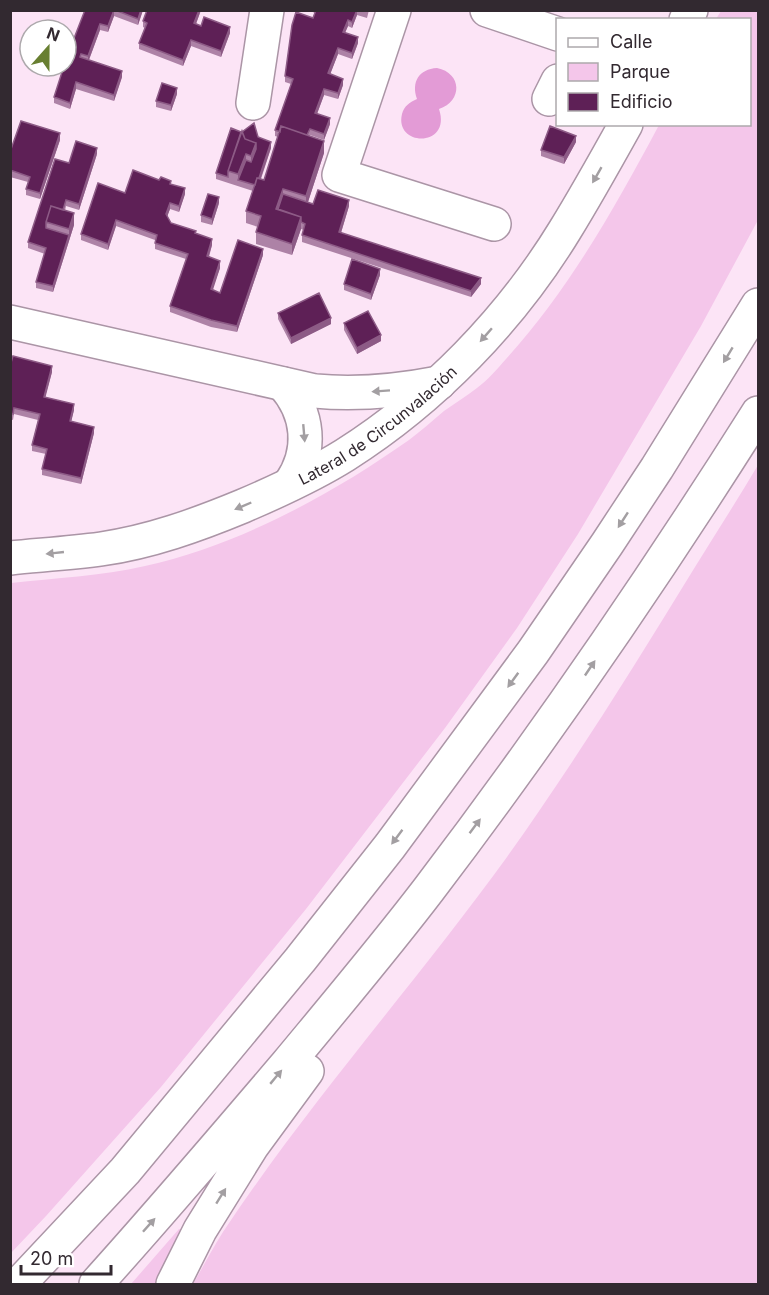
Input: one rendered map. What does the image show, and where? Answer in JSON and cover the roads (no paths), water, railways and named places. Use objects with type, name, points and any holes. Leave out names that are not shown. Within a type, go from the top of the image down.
[{"type":"main road","points":[[253,103],[267,10]]},
{"type":"main road","points":[[394,10],[339,175],[494,224]]},
{"type":"main road","points":[[489,11],[556,33]]},
{"type":"main road","name":"Lateral de Circunvalación","points":[[10,558],[100,549],[160,536],[204,522],[319,471],[373,436],[439,383],[481,341],[511,305],[564,231],[625,126]]},
{"type":"main road","points":[[19,1284],[125,1171],[300,960],[390,846],[533,652],[600,554],[657,468],[758,306]]},
{"type":"main road","points":[[10,322],[315,391],[356,393],[439,383]]},
{"type":"main road","points":[[283,384],[298,405],[305,433],[302,462],[297,475],[290,484]]},
{"type":"main road","points":[[96,1284],[174,1198],[350,988],[429,889],[569,699],[759,413]]},
{"type":"main road","points":[[173,1284],[200,1230],[252,1146],[332,1038],[429,889]]}]
